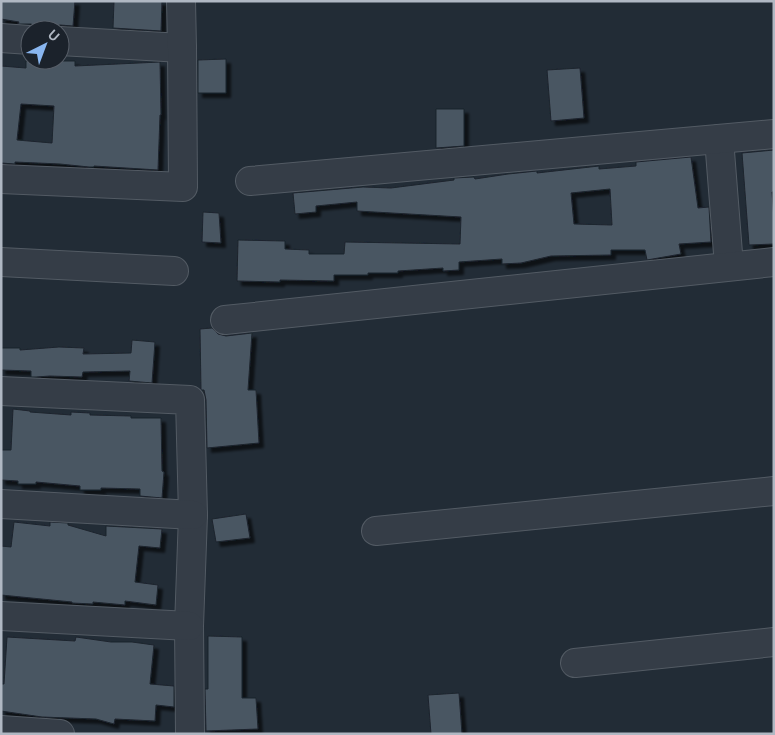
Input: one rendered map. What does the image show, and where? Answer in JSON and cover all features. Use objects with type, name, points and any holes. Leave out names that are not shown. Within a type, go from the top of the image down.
[{"type":"street","points":[[1,179],[183,187],[181,1]]},
{"type":"street","points":[[1,38],[20,39]]},
{"type":"street","points":[[70,42],[182,48]]},
{"type":"street","points":[[250,181],[774,134]]},
{"type":"street","points":[[718,139],[729,266]]},
{"type":"street","points":[[1,262],[174,271]]},
{"type":"street","points":[[225,320],[774,262]]},
{"type":"street","points":[[1,391],[190,400],[193,515],[189,626],[190,734]]},
{"type":"street","points":[[376,531],[774,491]]},
{"type":"street","points":[[1,504],[193,515]]},
{"type":"street","points":[[1,616],[189,626]]},
{"type":"street","points":[[575,663],[774,642]]},
{"type":"street","points":[[1,730],[60,734]]},
{"type":"building","points":[[1,1],[75,1],[73,26],[70,26],[70,20],[20,20],[20,24],[18,24],[19,22],[1,19]]},
{"type":"building","points":[[114,1],[162,1],[161,31],[113,28]]},
{"type":"building","points":[[226,59],[226,93],[198,93],[198,60]]},
{"type":"building","points":[[70,61],[75,61],[75,66],[160,62],[161,115],[158,170],[60,164],[1,163],[1,66],[20,68],[20,70],[70,70]],"holes":[[[21,104],[54,106],[52,143],[17,140]]]},
{"type":"building","points":[[580,68],[584,118],[551,121],[547,70]]},
{"type":"building","points":[[436,109],[464,109],[464,146],[436,148]]},
{"type":"building","points":[[774,150],[774,192],[772,192],[774,244],[749,245],[742,153]]},
{"type":"building","points":[[691,157],[698,208],[709,207],[711,242],[679,244],[681,254],[647,260],[645,250],[611,250],[611,255],[551,256],[521,263],[502,264],[502,259],[459,262],[459,270],[443,271],[443,268],[398,271],[398,273],[368,273],[368,275],[334,275],[334,281],[237,281],[238,240],[285,241],[285,249],[309,250],[309,254],[344,254],[345,242],[460,244],[461,217],[357,211],[357,202],[316,206],[316,212],[295,214],[293,193],[363,187],[391,188],[454,180],[454,178],[474,177],[475,179],[508,174],[537,171],[537,173],[599,166],[599,169],[636,166],[636,162]],"holes":[[[610,189],[612,225],[574,224],[571,193]]]},
{"type":"building","points":[[203,212],[219,213],[221,243],[202,242]]},
{"type":"building","points":[[212,328],[218,334],[226,336],[252,333],[248,390],[256,390],[259,443],[207,448],[206,400],[204,390],[201,390],[200,329]]},
{"type":"building","points":[[132,340],[155,342],[152,383],[129,381],[130,371],[83,372],[82,377],[31,377],[31,371],[1,370],[1,348],[20,348],[20,350],[59,347],[84,348],[83,354],[131,353]]},
{"type":"building","points":[[13,409],[71,415],[71,412],[90,413],[90,415],[131,416],[131,418],[161,418],[162,471],[164,472],[162,498],[140,496],[140,489],[101,488],[101,490],[80,490],[80,486],[36,482],[36,484],[18,484],[18,481],[1,480],[1,450],[11,450]]},
{"type":"building","points":[[246,514],[250,538],[216,542],[212,519]]},
{"type":"building","points":[[14,522],[50,526],[50,522],[68,523],[68,525],[106,536],[106,526],[162,529],[160,548],[139,546],[135,582],[158,585],[156,605],[125,601],[125,605],[93,602],[93,604],[72,603],[1,595],[1,546],[11,547]]},
{"type":"building","points":[[208,636],[242,637],[242,698],[256,698],[258,729],[206,731],[205,689],[208,689]]},
{"type":"building","points":[[7,637],[75,641],[76,637],[154,645],[150,684],[174,686],[174,707],[156,705],[155,721],[115,719],[114,724],[96,719],[42,717],[1,711],[1,684],[4,684]]},
{"type":"building","points":[[459,693],[462,734],[431,734],[428,695]]}]
